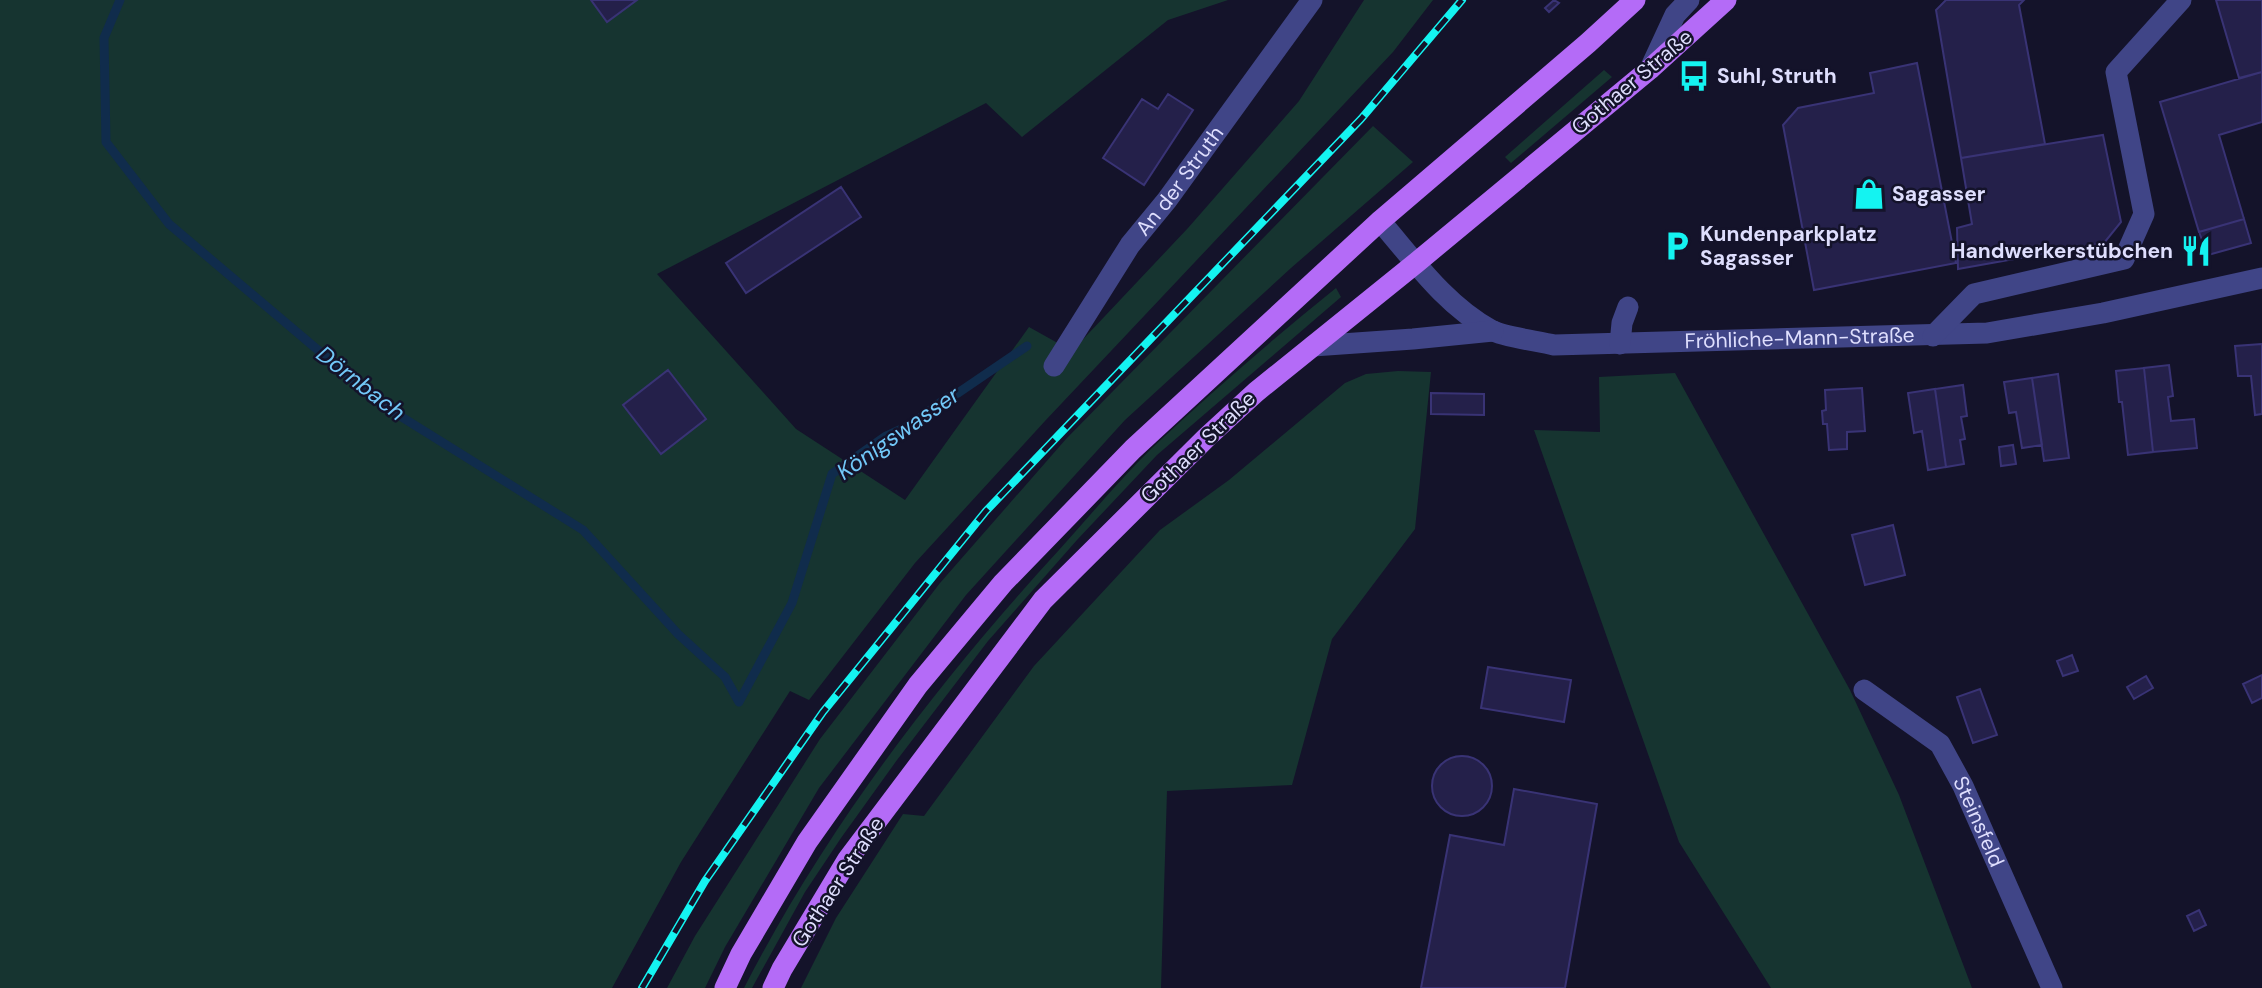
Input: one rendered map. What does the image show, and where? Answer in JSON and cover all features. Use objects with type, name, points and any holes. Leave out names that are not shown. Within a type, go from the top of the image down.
[{"type":"main road","name":"Gothaer Straße","points":[[725,988],[741,954],[807,842],[918,685],[1003,583],[1133,449],[1380,221],[1635,0]]},
{"type":"main road","name":"Gothaer Straße","points":[[773,988],[849,859],[1043,600],[1256,392],[1650,69],[1726,0]]},
{"type":"street","name":"An der Struth","points":[[1054,366],[1130,245],[1167,200],[1311,0]]},
{"type":"street","points":[[1650,69],[1675,15],[1689,0]]},
{"type":"street","points":[[1933,336],[1974,294],[2123,259],[2144,215],[2116,72],[2181,0]]},
{"type":"street","name":"Fröhliche-Mann-Straße","points":[[1380,221],[1453,303],[1493,331],[1554,345],[1987,333],[2055,323],[2262,278]]},
{"type":"street","points":[[1620,344],[1622,323],[1628,307]]},
{"type":"street","points":[[1313,346],[1493,331]]},
{"type":"street","name":"Steinsfeld","points":[[1864,690],[1940,744],[1963,786],[2052,988]]},
{"type":"green space","points":[[0,0],[1228,0],[1168,20],[1022,137],[986,103],[657,274],[796,429],[905,500],[1029,327],[1072,351],[1188,228],[1299,101],[1364,0],[1433,0],[1393,52],[915,563],[809,700],[790,691],[681,862],[612,988],[0,988]]},
{"type":"green space","points":[[1604,70],[1612,77],[1511,163],[1505,157]]},
{"type":"green space","points":[[1373,126],[1413,162],[1291,268],[1125,420],[966,595],[819,788],[725,947],[705,988],[667,988],[695,936],[820,739],[940,583],[1066,439]]},
{"type":"green space","points":[[1336,288],[1341,297],[1157,455],[988,641],[841,838],[805,892],[752,988],[744,988],[776,929],[848,814],[887,758],[970,652],[1152,448],[1242,366]]},
{"type":"green space","points":[[1431,372],[1415,529],[1332,639],[1292,785],[1167,791],[1161,988],[801,988],[836,918],[903,814],[924,816],[1034,666],[1160,530],[1229,480],[1345,383],[1366,374]]},
{"type":"green space","points":[[1675,373],[1850,690],[1899,795],[1972,988],[1771,988],[1679,842],[1534,430],[1600,432],[1599,377]]},
{"type":"building","points":[[591,0],[637,0],[607,22]]},
{"type":"building","points":[[1554,0],[1559,3],[1549,12],[1545,8]]},
{"type":"building","points":[[1946,0],[2024,0],[2019,5],[2045,144],[1961,158],[1936,10]]},
{"type":"building","points":[[2216,0],[2262,0],[2262,72],[2239,78]]},
{"type":"building","name":"Sagasser","points":[[1917,63],[1956,263],[1814,290],[1783,125],[1798,108],[1874,93],[1870,73]]},
{"type":"building","points":[[2262,72],[2262,122],[2219,135],[2244,219],[2199,232],[2160,102]]},
{"type":"building","points":[[1703,75],[1707,79],[1697,88],[1693,85]]},
{"type":"building","points":[[1168,94],[1193,110],[1144,185],[1103,158],[1142,99],[1158,109]]},
{"type":"building","points":[[2103,135],[2121,222],[2104,243],[1958,269],[1957,228],[1972,224],[1961,158]]},
{"type":"building","points":[[841,187],[861,217],[746,293],[726,263]]},
{"type":"building","points":[[2244,219],[2251,243],[2208,255],[2199,232]]},
{"type":"building","points":[[2262,344],[2262,414],[2255,415],[2251,376],[2238,376],[2235,346]]},
{"type":"building","points":[[2169,365],[2173,396],[2168,397],[2171,421],[2194,419],[2197,448],[2153,452],[2144,368]]},
{"type":"building","points":[[2144,368],[2153,452],[2128,455],[2116,371]]},
{"type":"building","points":[[668,370],[706,419],[661,454],[623,405]]},
{"type":"building","points":[[2058,374],[2069,458],[2044,461],[2032,378]]},
{"type":"building","points":[[2032,378],[2042,445],[2022,448],[2016,412],[2009,413],[2004,382]]},
{"type":"building","points":[[1963,385],[1967,416],[1961,417],[1965,439],[1960,440],[1964,464],[1946,467],[1935,389]]},
{"type":"building","points":[[1862,388],[1865,431],[1847,432],[1847,449],[1829,450],[1827,424],[1823,424],[1822,411],[1826,410],[1825,390]]},
{"type":"building","points":[[1935,389],[1946,467],[1928,470],[1922,431],[1914,433],[1908,393]]},
{"type":"building","points":[[1431,393],[1484,394],[1484,415],[1431,414]]},
{"type":"building","points":[[2013,445],[2016,464],[2001,466],[1999,447]]},
{"type":"building","points":[[1893,525],[1905,575],[1865,585],[1852,535]]},
{"type":"building","points":[[2072,655],[2078,671],[2063,676],[2057,661]]},
{"type":"building","points":[[1488,667],[1571,680],[1564,722],[1481,708]]},
{"type":"building","points":[[2262,675],[2262,698],[2252,703],[2243,684]]},
{"type":"building","points":[[2146,676],[2153,688],[2134,699],[2127,687]]},
{"type":"building","points":[[1980,689],[1997,735],[1973,743],[1957,697]]},
{"type":"building","points":[[1462,756],[1479,761],[1487,769],[1492,786],[1487,803],[1479,811],[1462,816],[1445,811],[1437,803],[1432,786],[1437,769],[1445,761]]},
{"type":"building","points":[[1514,789],[1597,804],[1565,988],[1421,988],[1450,835],[1504,845]]},
{"type":"building","points":[[2199,910],[2206,925],[2194,931],[2187,916]]},
{"type":"waterway","name":"Dörnbach","points":[[120,0],[104,38],[106,142],[169,224],[384,406],[583,530],[678,634],[725,677],[739,702]]},
{"type":"waterway","name":"Königswasser","points":[[739,702],[792,603],[832,474],[886,436],[912,424],[946,398],[958,393],[1027,346]]},
{"type":"railway","points":[[642,988],[705,881],[823,712],[986,511],[1361,119],[1462,0]]},
{"type":"place","name":"Suhl, Struth","points":[[1694,76]]},
{"type":"place","name":"Sagasser","points":[[1869,194]]},
{"type":"place","name":"Kundenparkplatz Sagasser","points":[[1677,246]]},
{"type":"place","name":"Handwerkerstübchen","points":[[2196,251]]}]
